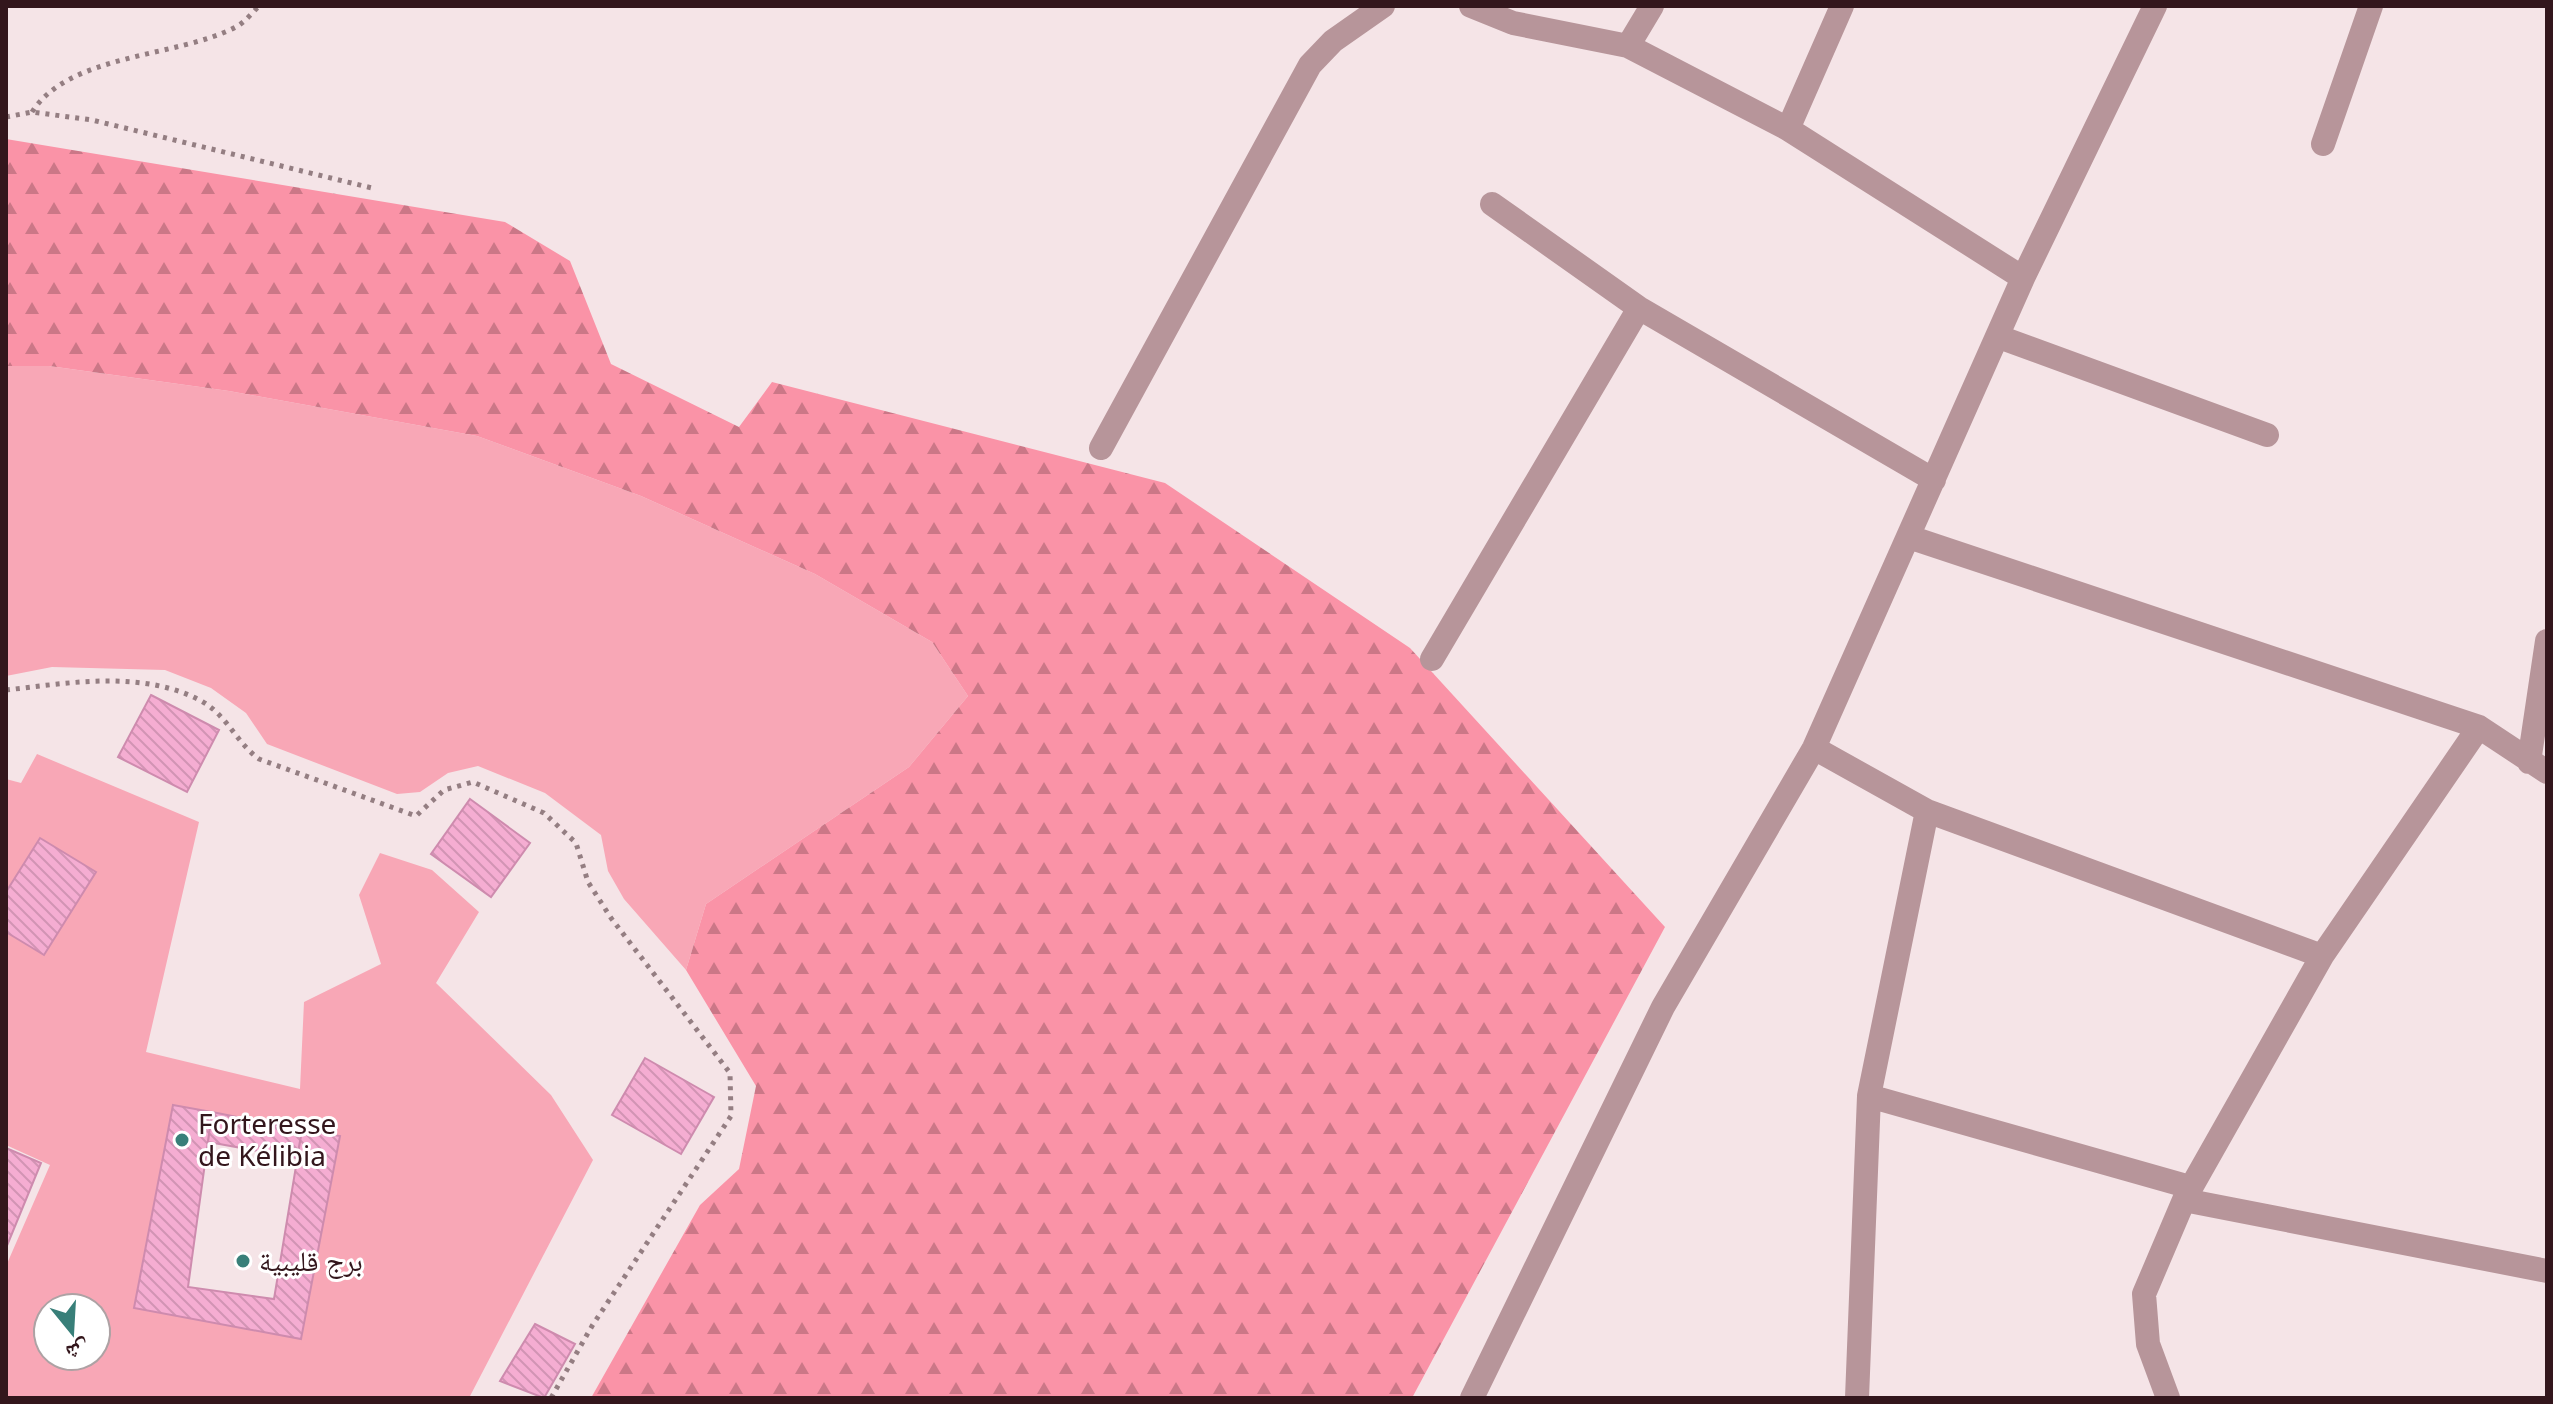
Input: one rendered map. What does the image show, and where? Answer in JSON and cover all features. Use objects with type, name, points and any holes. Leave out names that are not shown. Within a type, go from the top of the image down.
[{"type":"street","points":[[1101,448],[1310,65],[1333,41],[1383,6]]},
{"type":"street","points":[[1471,6],[1513,23],[1628,46],[1788,129],[2023,278]]},
{"type":"street","points":[[1628,46],[1652,6]]},
{"type":"street","points":[[1788,129],[1842,6]]},
{"type":"street","points":[[1472,1398],[1663,1007],[1814,748],[2023,278],[2155,6]]},
{"type":"street","points":[[2323,144],[2371,6]]},
{"type":"street","points":[[1492,204],[1639,308],[1934,480]]},
{"type":"street","points":[[1432,659],[1639,308]]},
{"type":"street","points":[[1999,337],[2267,435]]},
{"type":"street","points":[[1909,537],[2479,727],[2538,767]]},
{"type":"street","points":[[2538,767],[2547,641]]},
{"type":"street","points":[[2168,1398],[2148,1344],[2144,1294],[2187,1194],[2322,956],[2479,727]]},
{"type":"street","points":[[1814,748],[1927,811],[2322,956]]},
{"type":"street","points":[[1857,1398],[1869,1096],[1927,811]]},
{"type":"street","points":[[1869,1096],[2187,1194],[2547,1271]]},
{"type":"path","points":[[32,112],[44,93],[102,66],[201,42],[239,26],[259,6]]},
{"type":"path","points":[[6,117],[32,112],[92,120],[372,188]]},
{"type":"path","points":[[6,690],[92,680],[150,685],[202,702],[225,721],[242,746],[259,759],[416,816],[444,790],[473,782],[544,813],[576,843],[588,882],[611,918],[730,1073],[731,1116],[592,1326],[551,1398]]},
{"type":"shaded area","points":[[6,366],[49,366],[229,391],[477,436],[641,496],[815,574],[932,642],[968,696],[909,767],[706,904],[686,970],[624,899],[608,871],[601,835],[545,793],[478,766],[448,773],[420,792],[397,794],[267,744],[246,713],[211,688],[165,670],[52,667],[6,676]]},
{"type":"shaded area","points":[[37,754],[199,822],[146,1052],[300,1089],[304,1002],[381,964],[359,895],[380,853],[432,870],[479,912],[436,983],[551,1095],[593,1160],[469,1398],[6,1398],[6,1266],[50,1165],[6,1145],[6,779],[21,783]],"holes":[[[173,1105],[340,1136],[301,1339],[134,1308]]]},
{"type":"green space","points":[[6,139],[505,222],[570,261],[611,364],[739,427],[772,382],[1165,483],[1410,648],[1665,927],[1412,1398],[591,1398],[700,1205],[739,1169],[756,1086],[686,970],[706,904],[909,767],[968,696],[932,642],[815,574],[641,496],[477,436],[229,391],[49,366],[6,366]]},
{"type":"building","points":[[151,695],[219,730],[187,792],[118,757]]},
{"type":"building","points":[[470,799],[530,843],[491,897],[431,854]]},
{"type":"building","points":[[40,838],[96,872],[44,955],[6,932],[6,892]]},
{"type":"building","points":[[645,1058],[714,1097],[681,1154],[612,1115]]},
{"type":"building","points":[[173,1105],[212,1112],[188,1287],[274,1299],[302,1130],[340,1136],[301,1339],[134,1308]]},
{"type":"building","points":[[212,1112],[302,1130],[297,1158],[208,1142]]},
{"type":"building","points":[[6,1148],[41,1163],[6,1248]]},
{"type":"building","points":[[535,1324],[575,1344],[544,1398],[500,1381]]},
{"type":"place","name":"Forteresse de Kélibia","points":[[182,1140]]},
{"type":"place","name":"برج قليبية","points":[[243,1261]]}]
